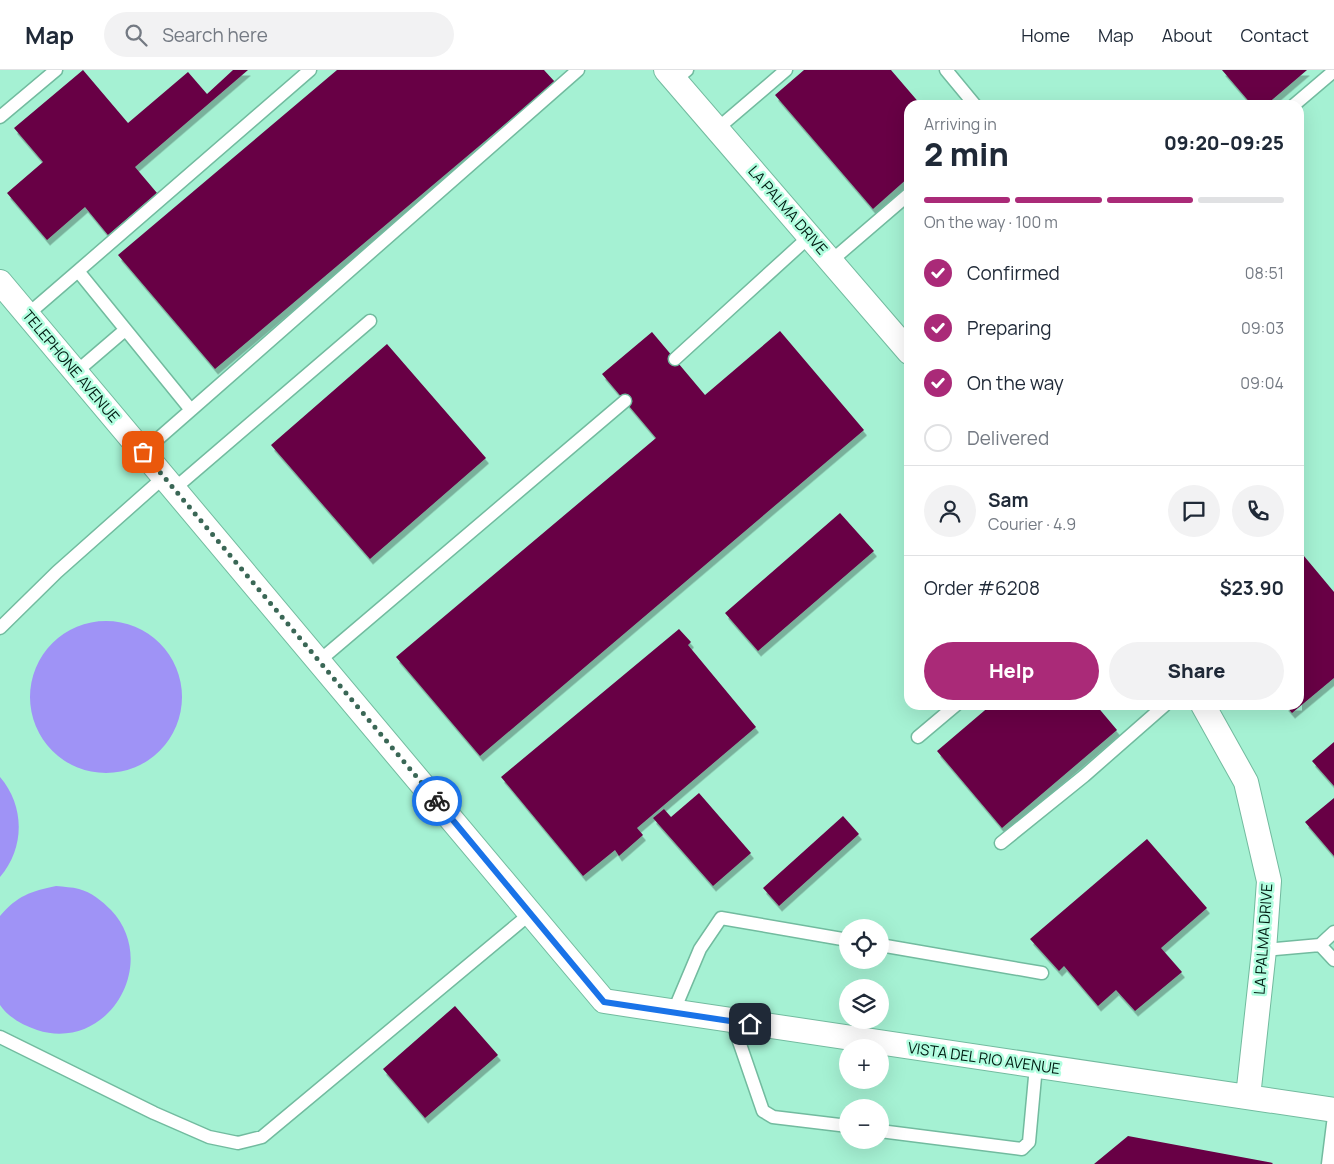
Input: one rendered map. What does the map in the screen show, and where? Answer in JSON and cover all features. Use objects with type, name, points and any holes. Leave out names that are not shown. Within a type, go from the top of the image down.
[{"type":"street","name":"LA PALMA DRIVE","points":[[676,73],[717,129],[904,346]]},
{"type":"street","name":"TELEPHONE AVENUE","points":[[0,282],[604,1002]]},
{"type":"street","name":"LA PALMA DRIVE","points":[[1206,710],[1246,782],[1269,881],[1264,950],[1248,1097]]},
{"type":"street","name":"VISTA DEL RIO AVENUE","points":[[604,1002],[1334,1110]]},
{"type":"lane","points":[[0,117],[56,70]]},
{"type":"lane","points":[[28,315],[310,70]]},
{"type":"lane","points":[[143,452],[578,70]]},
{"type":"lane","points":[[717,129],[786,70]]},
{"type":"lane","points":[[946,70],[971,100]]},
{"type":"lane","points":[[1300,100],[1334,71]]},
{"type":"lane","points":[[831,260],[904,198]]},
{"type":"lane","points":[[674,359],[810,236]]},
{"type":"lane","points":[[78,271],[192,410]]},
{"type":"lane","points":[[2,622],[57,572],[370,321]]},
{"type":"lane","points":[[76,372],[125,330]]},
{"type":"lane","points":[[319,661],[625,401]]},
{"type":"lane","points":[[918,737],[950,710]]},
{"type":"lane","points":[[1001,843],[1084,776],[1159,710]]},
{"type":"lane","points":[[0,1037],[154,1113],[209,1137],[238,1143],[262,1137],[531,913]]},
{"type":"lane","points":[[673,1013],[700,949],[721,918],[839,938]]},
{"type":"lane","points":[[1264,950],[1320,945],[1334,932]]},
{"type":"lane","points":[[1320,945],[1334,960]]},
{"type":"lane","points":[[889,947],[1042,973]]},
{"type":"lane","points":[[732,1021],[763,1111],[773,1116],[839,1125]]},
{"type":"lane","points":[[889,1132],[1022,1150],[1029,1142],[1036,1066]]},
{"type":"lane","points":[[1328,1164],[1334,1116]]},
{"type":"shaded area","points":[[106,621],[135,627],[148,634],[159,644],[169,655],[176,668],[182,697],[176,726],[169,739],[159,750],[148,760],[135,767],[106,773],[77,767],[64,760],[53,750],[43,739],[36,726],[30,697],[36,668],[43,655],[53,644],[64,634],[77,627]]},
{"type":"shaded area","points":[[0,777],[14,801],[19,827],[14,853],[0,877]]},
{"type":"shaded area","points":[[56,886],[88,892],[108,907],[125,931],[131,954],[128,977],[119,998],[105,1016],[86,1028],[63,1034],[37,1030],[27,1026],[12,1017],[0,1005],[0,916],[6,909],[25,895]]},
{"type":"building","points":[[83,70],[128,123],[188,72],[207,94],[233,70],[248,70],[135,167],[157,193],[108,235],[85,207],[47,240],[7,193],[43,162],[14,128]]},
{"type":"building","points":[[337,70],[544,70],[555,82],[215,369],[118,255]]},
{"type":"building","points":[[804,70],[891,70],[917,100],[904,100],[904,181],[873,209],[775,95]]},
{"type":"building","points":[[1222,70],[1307,70],[1272,100],[1248,100]]},
{"type":"building","points":[[780,331],[864,430],[480,756],[396,657],[656,438],[602,374],[652,332],[705,395]]},
{"type":"building","points":[[387,344],[486,458],[370,559],[271,445]]},
{"type":"building","points":[[840,513],[874,551],[758,651],[725,613]]},
{"type":"building","points":[[1304,556],[1334,592],[1334,678],[1304,703]]},
{"type":"building","points":[[679,629],[691,642],[688,645],[756,727],[637,828],[643,835],[619,856],[615,850],[583,876],[501,777]]},
{"type":"building","points":[[985,710],[1100,710],[1117,730],[1002,828],[937,751]]},
{"type":"building","points":[[1334,742],[1334,786],[1312,761]]},
{"type":"building","points":[[699,793],[751,853],[713,886],[653,818],[664,809],[671,817]]},
{"type":"building","points":[[1334,798],[1334,856],[1305,822]]},
{"type":"building","points":[[843,816],[859,834],[779,906],[763,888]]},
{"type":"building","points":[[1147,839],[1207,908],[1161,948],[1182,972],[1135,1011],[1116,990],[1098,1006],[1064,966],[1059,971],[1030,939]]},
{"type":"building","points":[[455,1006],[498,1055],[425,1118],[383,1069]]},
{"type":"building","points":[[1128,1136],[1273,1163],[1094,1164]]},
{"type":"way so far","points":[[143,452],[437,801]]},
{"type":"route","points":[[437,801],[604,1002],[750,1024]]}]
